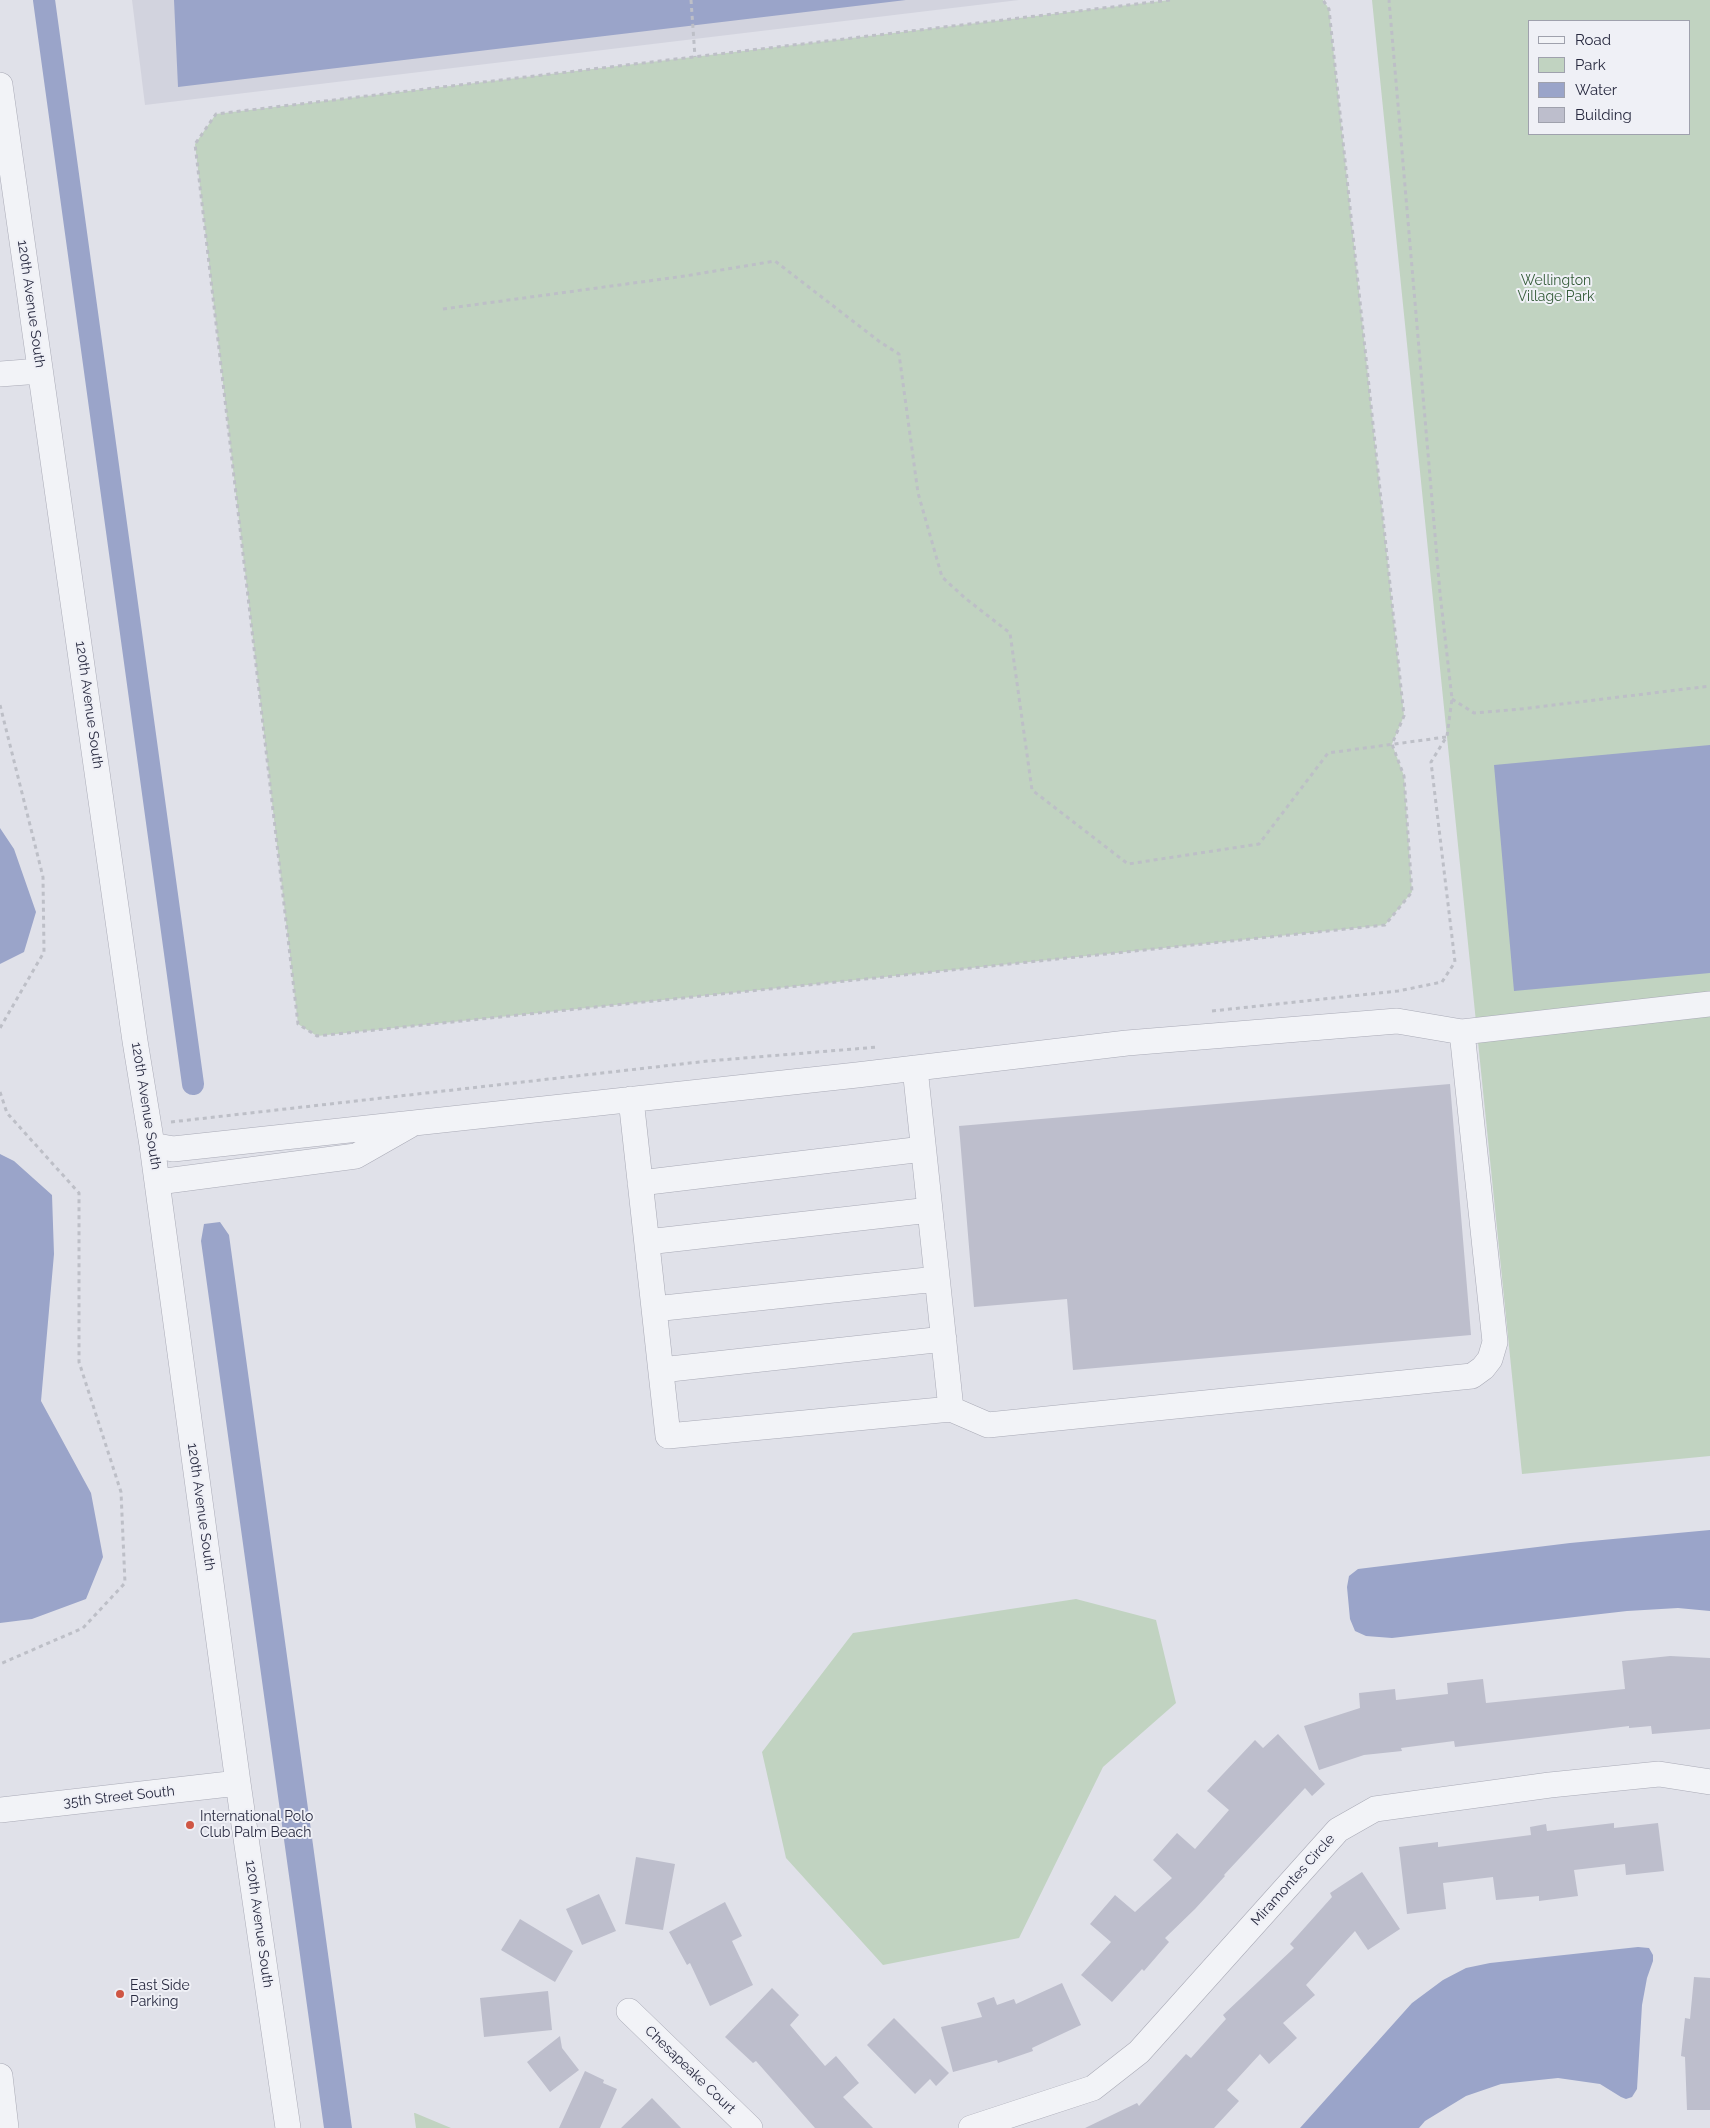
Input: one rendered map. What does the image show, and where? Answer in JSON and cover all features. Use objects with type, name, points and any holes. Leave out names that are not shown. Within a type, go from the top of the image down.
[{"type":"street","name":"120th Avenue South","points":[[0,85],[135,1041],[158,1182],[238,1783],[288,2128]]},
{"type":"street","points":[[0,374],[40,371]]},
{"type":"street","points":[[152,1145],[173,1149],[1127,1043],[1397,1021],[1462,1032],[1710,1004]]},
{"type":"street","points":[[631,1099],[668,1436],[951,1409],[988,1425],[1472,1376],[1483,1368],[1490,1359],[1495,1342],[1462,1032]]},
{"type":"street","points":[[915,1068],[951,1409]]},
{"type":"street","points":[[158,1182],[356,1156],[414,1123]]},
{"type":"street","points":[[640,1182],[923,1149]]},
{"type":"street","points":[[646,1242],[930,1210]]},
{"type":"street","points":[[654,1309],[937,1279]]},
{"type":"street","points":[[661,1370],[944,1338]]},
{"type":"street","name":"Miramontes Circle","points":[[971,2128],[1093,2088],[1138,2052],[1338,1830],[1375,1809],[1550,1785],[1659,1774],[1710,1782]]},
{"type":"street","name":"35th Street South","points":[[0,1810],[238,1783]]},
{"type":"street","name":"Chesapeake Court","points":[[629,2011],[750,2128]]},
{"type":"street","points":[[0,2076],[6,2128]]},
{"type":"path","points":[[691,0],[695,57]]},
{"type":"path","points":[[1170,0],[216,114],[196,144],[298,1024],[317,1036],[1385,925],[1412,892],[1404,776],[1392,744],[1404,716],[1329,9],[1323,0]]},
{"type":"path","points":[[1204,1012],[1398,991],[1442,982],[1455,962],[1431,762],[1447,736],[1452,699],[1440,593],[1389,0]]},
{"type":"path","points":[[443,309],[647,282],[775,261],[880,342],[899,354],[918,493],[942,577],[965,598],[1010,633],[1032,790],[1128,864],[1259,844],[1328,753],[1447,736]]},
{"type":"path","points":[[1452,699],[1474,712],[1521,710],[1710,686]]},
{"type":"path","points":[[0,705],[43,877],[44,952],[0,1028]]},
{"type":"path","points":[[170,1122],[708,1061],[881,1047]]},
{"type":"path","points":[[0,1092],[7,1113],[79,1194],[79,1362],[121,1492],[125,1583],[84,1628],[0,1664]]},
{"type":"shaded area","points":[[132,0],[1019,0],[145,105]]},
{"type":"green space","points":[[1170,0],[1323,0],[1329,9],[1404,716],[1392,744],[1404,776],[1412,892],[1385,925],[317,1036],[298,1024],[195,144],[216,114]]},
{"type":"green space","name":"Wellington Village Park","points":[[1372,0],[1710,0],[1710,1456],[1522,1474]]},
{"type":"green space","points":[[1076,1599],[1156,1620],[1176,1703],[1103,1767],[1019,1938],[883,1965],[786,1858],[762,1752],[853,1633]]},
{"type":"green space","points":[[415,2113],[451,2128],[416,2128]]},
{"type":"water","points":[[174,0],[906,0],[178,87]]},
{"type":"water","points":[[1710,745],[1710,973],[1514,991],[1494,765]]},
{"type":"water","points":[[0,828],[14,849],[36,912],[24,952],[0,964]]},
{"type":"water","points":[[0,1154],[14,1161],[52,1195],[54,1254],[41,1401],[91,1493],[103,1557],[86,1599],[32,1619],[0,1623]]},
{"type":"water","points":[[220,1222],[229,1235],[352,2128],[324,2128],[201,1241],[204,1224]]},
{"type":"water","points":[[1710,1530],[1710,1611],[1678,1608],[1627,1611],[1392,1638],[1366,1636],[1355,1631],[1350,1619],[1347,1587],[1349,1576],[1358,1569],[1570,1543]]},
{"type":"water","points":[[1638,1947],[1649,1948],[1653,1955],[1653,1961],[1647,1978],[1642,2005],[1637,2089],[1632,2097],[1626,2099],[1621,2097],[1600,2084],[1558,2078],[1501,2084],[1466,2096],[1425,2121],[1419,2128],[1300,2128],[1412,2003],[1443,1980],[1466,1968],[1490,1963]]},
{"type":"building","points":[[1450,1084],[1471,1335],[1073,1370],[1067,1299],[974,1307],[959,1126]]},
{"type":"building","points":[[1670,1656],[1710,1658],[1710,1729],[1652,1734],[1651,1726],[1629,1728],[1629,1726],[1455,1747],[1454,1741],[1401,1748],[1402,1751],[1364,1755],[1319,1770],[1304,1726],[1360,1708],[1359,1693],[1395,1689],[1396,1700],[1448,1694],[1447,1683],[1483,1679],[1486,1703],[1625,1689],[1622,1661]]},
{"type":"building","points":[[1278,1734],[1325,1784],[1312,1796],[1305,1788],[1195,1909],[1165,1938],[1169,1942],[1144,1971],[1142,1969],[1112,2002],[1081,1975],[1111,1942],[1090,1924],[1115,1895],[1135,1912],[1172,1878],[1153,1860],[1177,1833],[1195,1849],[1229,1810],[1207,1791],[1255,1740],[1263,1748]]},
{"type":"building","points":[[1614,1823],[1614,1828],[1658,1823],[1664,1871],[1626,1875],[1625,1864],[1574,1870],[1578,1896],[1539,1901],[1539,1896],[1496,1900],[1493,1877],[1443,1883],[1446,1909],[1407,1914],[1399,1847],[1438,1842],[1438,1847],[1531,1835],[1530,1827],[1546,1824],[1547,1831]]},
{"type":"building","points":[[636,1857],[675,1864],[663,1930],[625,1924]]},
{"type":"building","points":[[1362,1872],[1400,1929],[1368,1950],[1355,1931],[1306,1985],[1315,1995],[1283,2023],[1297,2038],[1269,2064],[1260,2054],[1227,2090],[1239,2101],[1214,2128],[1085,2128],[1137,2103],[1139,2106],[1186,2054],[1191,2058],[1226,2019],[1223,2015],[1294,1948],[1290,1944],[1332,1897],[1330,1893]]},
{"type":"building","points":[[599,1894],[616,1931],[582,1945],[566,1909]]},
{"type":"building","points":[[725,1902],[742,1936],[732,1941],[753,1985],[710,2006],[690,1963],[687,1965],[669,1932]]},
{"type":"building","points":[[520,1919],[573,1951],[555,1982],[501,1950]]},
{"type":"building","points":[[1694,1977],[1710,1978],[1710,2110],[1687,2110],[1685,2057],[1681,2056],[1685,2018],[1690,2019]]},
{"type":"building","points":[[1062,1983],[1081,2025],[1032,2048],[1033,2051],[998,2063],[997,2060],[953,2072],[941,2027],[982,2017],[977,2003],[994,1997],[997,2005],[1014,1999],[1016,2004]]},
{"type":"building","points":[[772,1988],[799,2015],[790,2025],[825,2066],[836,2056],[859,2083],[843,2097],[873,2128],[815,2128],[756,2061],[753,2063],[725,2037]]},
{"type":"building","points":[[548,1991],[552,2030],[484,2037],[480,1998]]},
{"type":"building","points":[[894,2018],[949,2073],[936,2086],[930,2079],[915,2094],[867,2045]]},
{"type":"building","points":[[560,2036],[562,2048],[579,2070],[550,2092],[527,2062]]},
{"type":"building","points":[[585,2071],[604,2080],[603,2083],[617,2089],[600,2128],[559,2128]]},
{"type":"building","points":[[652,2098],[681,2128],[621,2128]]},
{"type":"waterway","points":[[44,0],[193,1084]]},
{"type":"place","name":"International Polo Club Palm Beach","points":[[190,1825]]},
{"type":"place","name":"East Side Parking","points":[[120,1994]]}]
